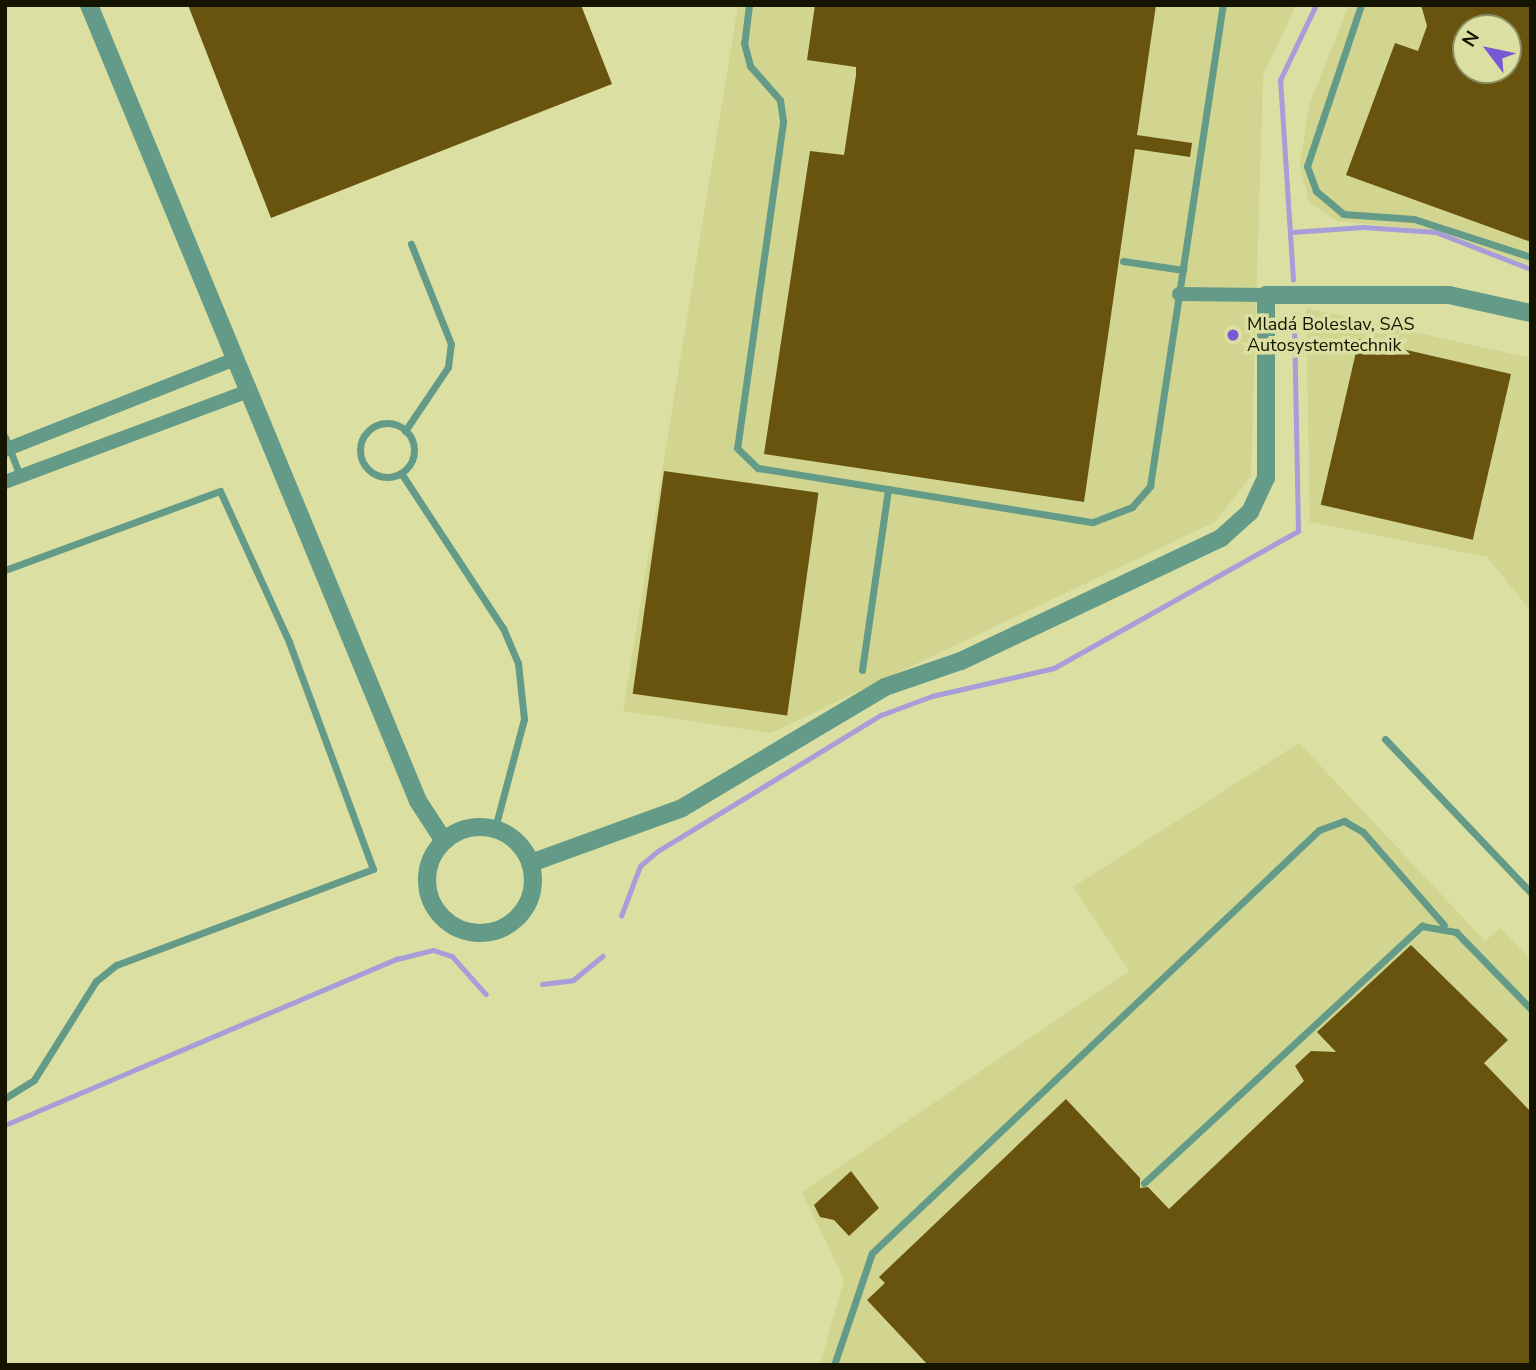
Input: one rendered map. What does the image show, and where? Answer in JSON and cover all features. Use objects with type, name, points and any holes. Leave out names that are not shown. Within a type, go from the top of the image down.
[{"type":"street","points":[[89,5],[232,360],[418,800],[444,841]]},
{"type":"street","points":[[1179,295],[1449,295],[1531,313]]},
{"type":"street","points":[[531,863],[682,808],[885,687],[961,662],[1221,538],[1250,512],[1266,478],[1266,295]]},
{"type":"street","points":[[7,445],[232,360]]},
{"type":"street","points":[[5,482],[246,392]]},
{"type":"street","points":[[495,828],[517,842],[531,863],[533,888],[520,916],[506,927],[470,933],[454,927],[431,900],[428,868],[444,841],[468,829],[495,828]]},
{"type":"lane","points":[[749,5],[744,43],[750,66],[780,100],[783,122],[737,448],[758,468],[1093,522],[1132,507],[1150,486],[1223,5]]},
{"type":"lane","points":[[1361,5],[1307,166],[1316,191],[1343,214],[1414,219],[1531,257]]},
{"type":"lane","points":[[405,430],[448,367],[451,344],[411,244]]},
{"type":"lane","points":[[1123,261],[1183,270]]},
{"type":"lane","points":[[376,426],[405,430],[414,451],[401,473],[384,477],[368,470],[360,446],[376,426]]},
{"type":"lane","points":[[7,445],[21,477]]},
{"type":"lane","points":[[401,473],[503,628],[517,663],[524,719],[495,828]]},
{"type":"lane","points":[[862,670],[888,489]]},
{"type":"lane","points":[[5,570],[220,491],[289,642],[373,869],[116,965],[96,981],[34,1080],[5,1098]]},
{"type":"lane","points":[[1385,739],[1531,892]]},
{"type":"lane","points":[[834,1365],[872,1253],[1319,830],[1344,821],[1363,832],[1444,925],[1531,1009]]},
{"type":"lane","points":[[1144,1183],[1404,936],[1422,926],[1444,925]]},
{"type":"shaded area","points":[[738,5],[1296,5],[1263,76],[1251,476],[1215,522],[771,733],[623,711]]},
{"type":"shaded area","points":[[1349,5],[1531,5],[1531,265],[1432,230],[1337,221],[1309,202],[1300,165],[1309,105]]},
{"type":"shaded area","points":[[1306,308],[1531,358],[1531,611],[1487,557],[1310,522]]},
{"type":"shaded area","points":[[1299,743],[1485,941],[1500,928],[1531,960],[1531,1365],[820,1365],[844,1279],[802,1192],[1129,971],[1073,887]]},
{"type":"building","points":[[188,5],[581,5],[612,84],[271,218]]},
{"type":"building","points":[[815,5],[1156,5],[1137,135],[1192,143],[1190,157],[1135,149],[1084,502],[764,454],[810,151],[844,155],[856,75],[856,67],[807,60]]},
{"type":"building","points":[[1421,5],[1531,5],[1531,242],[1346,175],[1395,43],[1418,51],[1427,26]]},
{"type":"building","points":[[1359,339],[1511,374],[1473,540],[1321,505]]},
{"type":"building","points":[[664,471],[818,493],[787,716],[633,694]]},
{"type":"building","points":[[1411,945],[1508,1040],[1484,1063],[1531,1112],[1531,1365],[928,1365],[867,1300],[885,1283],[879,1277],[1066,1099],[1140,1178],[1140,1188],[1148,1187],[1169,1209],[1304,1081],[1295,1066],[1311,1051],[1336,1052],[1317,1032]]},
{"type":"building","points":[[851,1171],[879,1208],[849,1236],[834,1220],[820,1217],[814,1205]]},
{"type":"waterway","points":[[1293,280],[1280,80],[1316,5]]},
{"type":"waterway","points":[[1292,232],[1363,227],[1436,232],[1531,269]]},
{"type":"waterway","points":[[621,916],[640,866],[658,851],[881,715],[932,696],[1054,668],[1298,531],[1294,315]]},
{"type":"waterway","points":[[5,1125],[397,959],[433,950],[452,956],[486,994]]},
{"type":"waterway","points":[[542,984],[573,980],[603,956]]},
{"type":"place","name":"Mladá Boleslav, SAS Autosystemtechnik","points":[[1233,335]]}]
